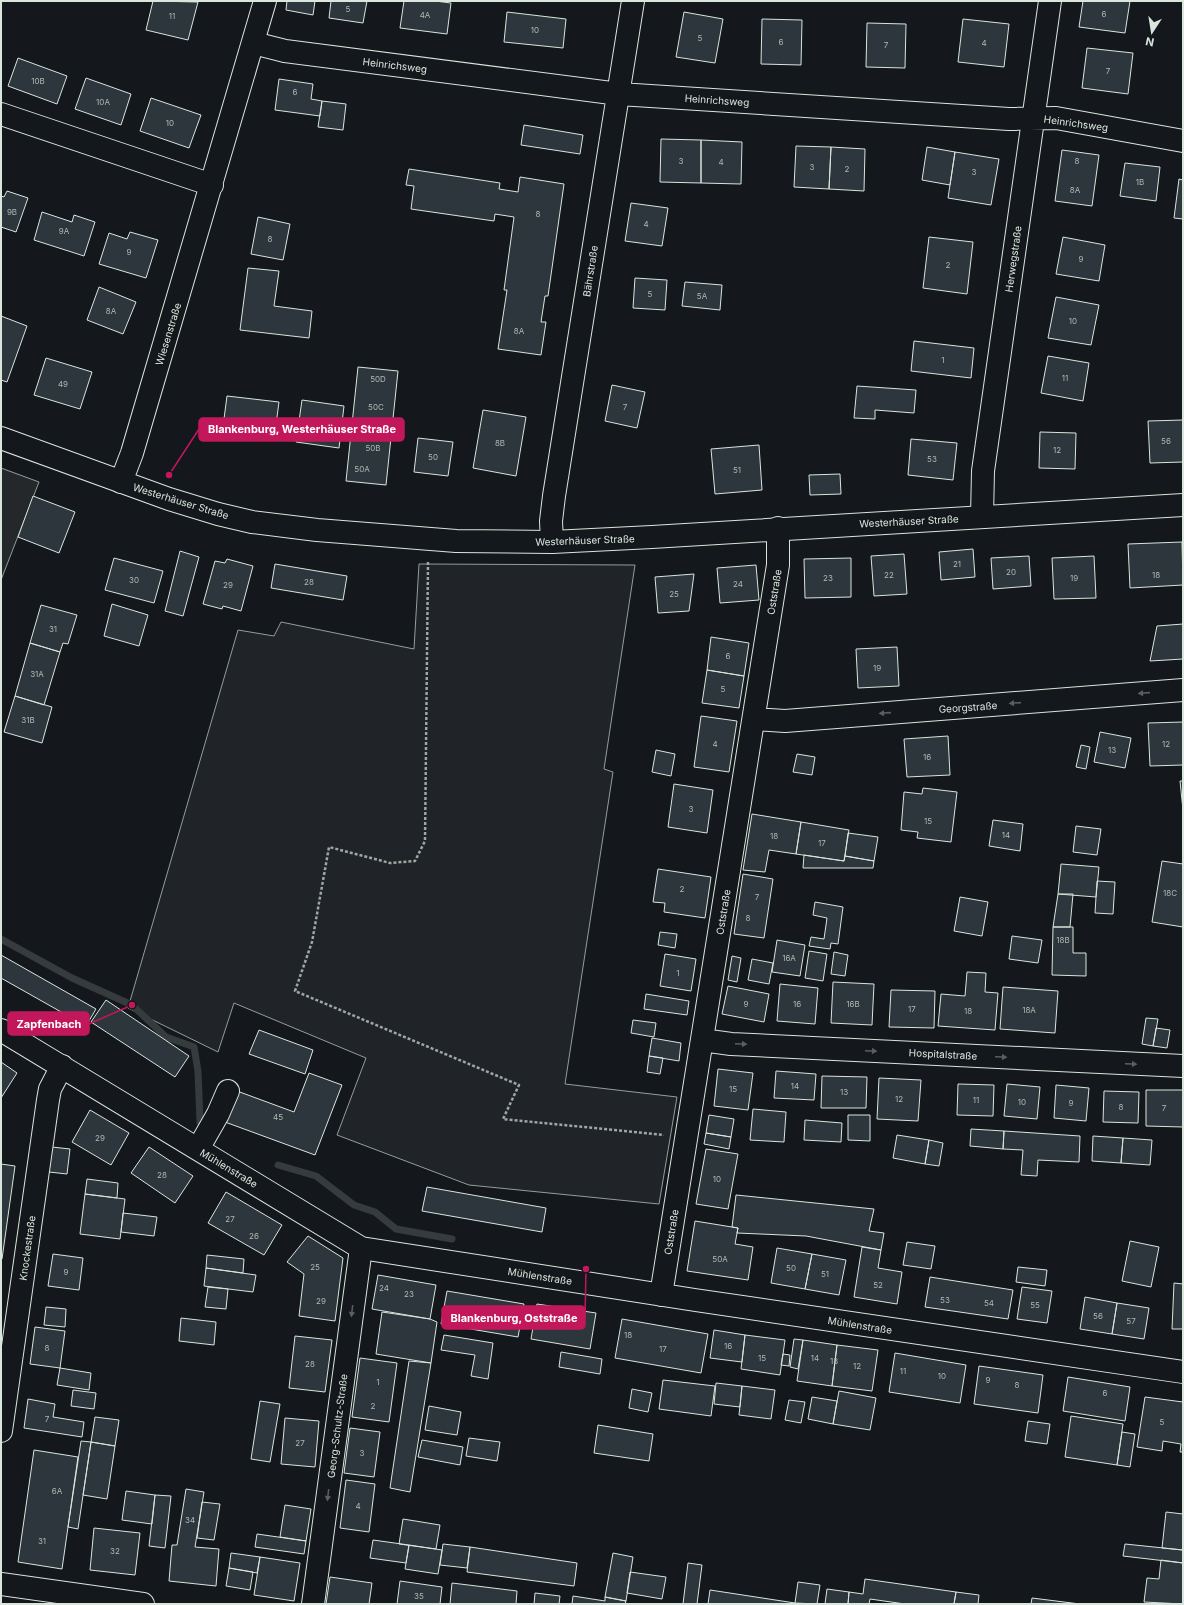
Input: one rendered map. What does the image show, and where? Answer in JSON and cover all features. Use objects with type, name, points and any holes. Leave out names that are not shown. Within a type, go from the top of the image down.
[{"type":"street","name":"Wiesenstraße","points":[[121,482],[132,453],[266,1]]},
{"type":"street","name":"Bährstraße","points":[[552,542],[551,521],[554,496],[633,1]]},
{"type":"street","name":"Herwegstraße","points":[[982,517],[983,471],[1050,1]]},
{"type":"street","name":"Heinrichsweg","points":[[253,43],[285,51],[618,94],[1009,119],[1056,118],[1183,141]]},
{"type":"street","points":[[1,114],[212,185]]},
{"type":"street","name":"Westerhäuser Straße","points":[[1,438],[194,507],[252,522],[317,530],[428,539],[552,542],[1183,504]]},
{"type":"street","name":"Oststraße","points":[[662,1295],[778,565],[778,528]]},
{"type":"street","name":"Georgstraße","points":[[754,719],[785,721],[1183,690]]},
{"type":"street","name":"Mühlenstraße","points":[[1,1030],[361,1248],[662,1295],[1183,1372]]},
{"type":"street","name":"Hospitalstraße","points":[[702,1040],[731,1044],[1183,1066]]},
{"type":"street","name":"Knockestraße","points":[[1,1431],[49,1094],[54,1079],[62,1066]]},
{"type":"street","points":[[198,1149],[218,1114],[228,1091]]},
{"type":"street","name":"Georg-Schultz-Straße","points":[[313,1604],[361,1248]]},
{"type":"street","points":[[1,1584],[143,1604]]},
{"type":"path","points":[[428,539],[426,841],[414,861],[390,863],[329,847],[312,942],[295,991],[519,1085],[503,1119],[686,1138]]},
{"type":"shaded area","points":[[1,468],[39,482],[1,580]]},
{"type":"shaded area","points":[[419,564],[635,565],[604,769],[613,772],[565,1084],[677,1097],[659,1204],[469,1185],[337,1135],[366,1058],[234,1003],[218,1052],[128,1008],[238,630],[274,636],[281,622],[414,649]]},
{"type":"building","points":[[153,1],[198,2],[188,40],[146,30]]},
{"type":"building","points":[[287,1],[315,1],[313,15],[286,10]]},
{"type":"building","points":[[331,1],[367,1],[363,23],[329,18]]},
{"type":"building","points":[[404,1],[435,1],[451,3],[447,34],[400,28]]},
{"type":"building","points":[[1083,1],[1130,1],[1125,33],[1079,27]]},
{"type":"building","points":[[507,12],[566,19],[563,48],[504,42]]},
{"type":"building","points":[[684,12],[723,19],[715,63],[676,57]]},
{"type":"building","points":[[762,19],[802,20],[801,65],[761,64]]},
{"type":"building","points":[[963,19],[1009,24],[1004,67],[958,62]]},
{"type":"building","points":[[867,23],[906,24],[905,68],[866,67]]},
{"type":"building","points":[[1087,48],[1133,53],[1128,94],[1082,88]]},
{"type":"building","points":[[18,58],[67,76],[57,104],[8,86]]},
{"type":"building","points":[[86,78],[131,94],[121,125],[75,109]]},
{"type":"building","points":[[279,79],[313,84],[311,99],[322,101],[320,116],[275,110]]},
{"type":"building","points":[[151,98],[201,115],[189,148],[140,131]]},
{"type":"building","points":[[322,101],[346,104],[343,130],[318,127]]},
{"type":"building","points":[[524,125],[583,135],[580,154],[521,145]]},
{"type":"building","points":[[661,139],[701,140],[701,183],[660,182]]},
{"type":"building","points":[[701,140],[742,142],[741,184],[701,183]]},
{"type":"building","points":[[796,146],[831,147],[829,189],[794,187]]},
{"type":"building","points":[[831,147],[865,149],[864,191],[829,189]]},
{"type":"building","points":[[927,147],[955,152],[950,185],[922,180]]},
{"type":"building","points":[[1062,150],[1099,155],[1092,206],[1055,201]]},
{"type":"building","points":[[955,152],[999,159],[991,205],[948,198]]},
{"type":"building","points":[[1125,163],[1160,167],[1156,201],[1120,196]]},
{"type":"building","points":[[409,169],[500,183],[499,189],[518,192],[520,177],[564,184],[548,296],[545,296],[541,322],[546,322],[541,355],[498,349],[507,290],[504,290],[514,217],[495,214],[494,221],[411,209],[414,186],[406,185]]},
{"type":"building","points":[[1179,179],[1183,180],[1183,219],[1174,218]]},
{"type":"building","points":[[7,191],[28,198],[16,232],[1,227],[1,196],[4,197]]},
{"type":"building","points":[[631,203],[668,208],[662,246],[625,241]]},
{"type":"building","points":[[42,212],[72,222],[74,215],[95,222],[84,256],[34,240]]},
{"type":"building","points":[[258,217],[290,224],[283,260],[251,254]]},
{"type":"building","points":[[130,232],[158,240],[146,278],[99,264],[109,233],[127,239]]},
{"type":"building","points":[[929,237],[973,242],[967,294],[923,288]]},
{"type":"building","points":[[1063,237],[1105,245],[1099,281],[1056,274]]},
{"type":"building","points":[[248,268],[279,271],[274,306],[312,311],[309,338],[240,330]]},
{"type":"building","points":[[635,278],[667,280],[665,310],[633,308]]},
{"type":"building","points":[[685,282],[722,285],[720,310],[682,306]]},
{"type":"building","points":[[99,287],[136,302],[123,334],[87,320]]},
{"type":"building","points":[[1056,297],[1099,305],[1091,345],[1048,338]]},
{"type":"building","points":[[1,316],[27,326],[7,382],[1,380]]},
{"type":"building","points":[[914,341],[974,348],[971,378],[911,371]]},
{"type":"building","points":[[1048,356],[1089,363],[1083,401],[1041,393]]},
{"type":"building","points":[[46,358],[92,372],[80,409],[34,395]]},
{"type":"building","points":[[358,367],[398,371],[386,485],[346,481]]},
{"type":"building","points":[[612,385],[645,392],[637,428],[605,421]]},
{"type":"building","points":[[857,386],[916,390],[914,413],[875,410],[875,419],[854,418]]},
{"type":"building","points":[[227,396],[279,402],[274,440],[222,434]]},
{"type":"building","points":[[302,400],[344,406],[339,448],[296,442]]},
{"type":"building","points":[[483,410],[526,417],[516,476],[473,468]]},
{"type":"building","points":[[1183,420],[1183,462],[1150,463],[1148,421]]},
{"type":"building","points":[[1040,432],[1076,433],[1075,469],[1039,468]]},
{"type":"building","points":[[418,438],[453,442],[448,476],[414,472]]},
{"type":"building","points":[[911,439],[957,443],[953,480],[908,475]]},
{"type":"building","points":[[759,445],[762,490],[715,494],[711,449]]},
{"type":"building","points":[[840,474],[841,494],[810,495],[809,475]]},
{"type":"building","points":[[33,496],[75,512],[59,553],[18,537]]},
{"type":"building","points":[[1182,542],[1183,585],[1130,588],[1128,544]]},
{"type":"building","points":[[973,549],[975,577],[941,580],[939,552]]},
{"type":"building","points":[[180,551],[199,557],[183,616],[165,611]]},
{"type":"building","points":[[904,554],[907,594],[874,596],[871,556]]},
{"type":"building","points":[[1029,556],[1031,586],[993,589],[991,558]]},
{"type":"building","points":[[1094,556],[1096,598],[1054,599],[1052,558]]},
{"type":"building","points":[[114,558],[163,571],[154,603],[105,590]]},
{"type":"building","points":[[851,558],[851,597],[805,598],[804,559]]},
{"type":"building","points":[[227,559],[253,566],[241,611],[223,606],[222,609],[203,604],[215,561],[225,563]]},
{"type":"building","points":[[275,564],[347,576],[343,600],[271,588]]},
{"type":"building","points":[[756,565],[759,600],[720,603],[717,568]]},
{"type":"building","points":[[694,574],[689,611],[658,613],[655,577]]},
{"type":"building","points":[[112,604],[148,615],[139,646],[104,636]]},
{"type":"building","points":[[41,605],[77,615],[68,644],[63,643],[60,652],[30,643]]},
{"type":"building","points":[[1183,624],[1183,659],[1150,661],[1157,626]]},
{"type":"building","points":[[711,637],[749,643],[744,676],[707,670]]},
{"type":"building","points":[[30,643],[60,652],[44,705],[15,696]]},
{"type":"building","points":[[897,647],[899,686],[858,688],[856,649]]},
{"type":"building","points":[[707,670],[744,676],[739,708],[702,703]]},
{"type":"building","points":[[15,696],[52,707],[42,743],[4,732]]},
{"type":"building","points":[[701,716],[737,721],[729,772],[694,767]]},
{"type":"building","points":[[1183,722],[1183,765],[1150,766],[1148,723]]},
{"type":"building","points":[[1100,732],[1131,738],[1125,768],[1094,762]]},
{"type":"building","points":[[948,736],[950,775],[907,777],[904,739]]},
{"type":"building","points":[[1081,745],[1090,747],[1086,769],[1076,767]]},
{"type":"building","points":[[656,750],[675,754],[671,776],[652,772]]},
{"type":"building","points":[[797,754],[815,757],[812,775],[793,772]]},
{"type":"building","points":[[1180,781],[1183,781],[1183,810]]},
{"type":"building","points":[[674,784],[713,790],[707,833],[668,827]]},
{"type":"building","points":[[923,788],[957,792],[951,842],[917,838],[918,832],[901,830],[904,792],[922,794]]},
{"type":"building","points":[[752,814],[801,822],[796,854],[769,850],[765,872],[743,870]]},
{"type":"building","points":[[993,820],[1023,824],[1020,851],[989,846]]},
{"type":"building","points":[[801,822],[849,830],[844,861],[796,854]]},
{"type":"building","points":[[1076,826],[1101,829],[1097,855],[1073,852]]},
{"type":"building","points":[[848,833],[878,837],[874,861],[845,856]]},
{"type":"building","points":[[804,855],[844,861],[845,856],[874,861],[873,868],[803,868]]},
{"type":"building","points":[[1162,861],[1183,864],[1183,927],[1152,922]]},
{"type":"building","points":[[1061,864],[1099,867],[1096,897],[1058,894]]},
{"type":"building","points":[[658,869],[711,877],[705,918],[664,912],[665,903],[653,902]]},
{"type":"building","points":[[743,874],[773,879],[764,938],[734,934]]},
{"type":"building","points":[[1097,881],[1115,882],[1113,914],[1095,913]]},
{"type":"building","points":[[1058,894],[1073,894],[1070,927],[1053,927]]},
{"type":"building","points":[[960,897],[988,902],[982,936],[954,931]]},
{"type":"building","points":[[815,902],[843,907],[838,944],[831,943],[830,949],[809,946],[811,937],[824,939],[827,918],[813,915]]},
{"type":"building","points":[[1053,927],[1073,927],[1073,953],[1086,953],[1086,976],[1052,975]]},
{"type":"building","points":[[660,932],[677,934],[675,948],[658,945]]},
{"type":"building","points":[[1012,936],[1042,940],[1038,963],[1009,959]]},
{"type":"building","points":[[777,940],[805,945],[800,976],[772,972]]},
{"type":"building","points":[[809,951],[827,954],[823,981],[805,978]]},
{"type":"building","points":[[834,952],[848,955],[845,976],[831,974]]},
{"type":"building","points":[[665,954],[696,959],[691,991],[660,986]]},
{"type":"building","points":[[1,955],[96,1009],[86,1026],[1,978]]},
{"type":"building","points":[[732,956],[741,958],[737,982],[728,980]]},
{"type":"building","points":[[752,959],[773,963],[769,984],[748,980]]},
{"type":"building","points":[[967,972],[986,973],[985,992],[998,993],[995,1030],[938,1026],[941,994],[965,996]]},
{"type":"building","points":[[833,982],[874,984],[872,1025],[831,1023]]},
{"type":"building","points":[[780,984],[818,988],[815,1024],[777,1021]]},
{"type":"building","points":[[728,986],[769,994],[764,1022],[722,1014]]},
{"type":"building","points":[[1003,987],[1058,991],[1055,1033],[1000,1029]]},
{"type":"building","points":[[891,990],[935,991],[934,1028],[889,1027]]},
{"type":"building","points":[[646,994],[689,1001],[687,1015],[644,1009]]},
{"type":"building","points":[[106,1000],[189,1056],[175,1077],[91,1022]]},
{"type":"building","points":[[1146,1018],[1158,1019],[1153,1046],[1142,1044]]},
{"type":"building","points":[[633,1020],[656,1023],[654,1037],[631,1033]]},
{"type":"building","points":[[1156,1028],[1170,1030],[1167,1048],[1153,1046]]},
{"type":"building","points":[[259,1030],[313,1050],[305,1074],[249,1054]]},
{"type":"building","points":[[652,1038],[681,1043],[679,1061],[649,1056]]},
{"type":"building","points":[[649,1056],[663,1058],[660,1074],[647,1072]]},
{"type":"building","points":[[1,1062],[17,1073],[1,1098]]},
{"type":"building","points":[[718,1069],[753,1073],[748,1110],[714,1106]]},
{"type":"building","points":[[776,1071],[816,1074],[814,1100],[774,1098]]},
{"type":"building","points":[[309,1073],[342,1085],[315,1155],[225,1122],[237,1091],[294,1112]]},
{"type":"building","points":[[822,1076],[867,1077],[866,1108],[821,1108]]},
{"type":"building","points":[[879,1078],[921,1080],[918,1121],[877,1119]]},
{"type":"building","points":[[958,1084],[994,1085],[993,1116],[957,1115]]},
{"type":"building","points":[[1007,1084],[1040,1087],[1037,1119],[1004,1116]]},
{"type":"building","points":[[1056,1085],[1089,1088],[1086,1121],[1054,1118]]},
{"type":"building","points":[[1146,1090],[1183,1090],[1183,1127],[1146,1126]]},
{"type":"building","points":[[1104,1091],[1139,1092],[1138,1123],[1103,1122]]},
{"type":"building","points":[[753,1109],[786,1112],[784,1142],[750,1140]]},
{"type":"building","points":[[90,1110],[129,1133],[111,1165],[72,1142]]},
{"type":"building","points":[[709,1115],[734,1119],[731,1137],[706,1133]]},
{"type":"building","points":[[848,1115],[870,1115],[870,1141],[848,1140]]},
{"type":"building","points":[[805,1120],[842,1123],[841,1142],[804,1140]]},
{"type":"building","points":[[971,1129],[1004,1131],[1003,1149],[970,1146]]},
{"type":"building","points":[[1004,1131],[1080,1136],[1079,1162],[1038,1160],[1037,1176],[1021,1175],[1023,1150],[1003,1149]]},
{"type":"building","points":[[706,1133],[731,1137],[729,1149],[704,1144]]},
{"type":"building","points":[[897,1135],[929,1140],[925,1164],[893,1158]]},
{"type":"building","points":[[1093,1136],[1123,1138],[1121,1163],[1092,1161]]},
{"type":"building","points":[[1123,1138],[1152,1140],[1150,1165],[1121,1163]]},
{"type":"building","points":[[929,1140],[943,1143],[939,1166],[925,1164]]},
{"type":"building","points":[[52,1147],[70,1149],[67,1174],[49,1172]]},
{"type":"building","points":[[149,1147],[193,1176],[175,1203],[131,1173]]},
{"type":"building","points":[[706,1149],[738,1154],[728,1209],[696,1204]]},
{"type":"building","points":[[1,1164],[15,1166],[2,1259],[1,1259]]},
{"type":"building","points":[[87,1179],[118,1183],[117,1198],[85,1194]]},
{"type":"building","points":[[427,1187],[546,1208],[542,1232],[422,1211]]},
{"type":"building","points":[[226,1192],[282,1225],[264,1255],[208,1223]]},
{"type":"building","points":[[85,1194],[125,1199],[120,1239],[80,1234]]},
{"type":"building","points":[[736,1195],[874,1209],[869,1231],[884,1233],[881,1250],[806,1236],[737,1233],[738,1228],[732,1227]]},
{"type":"building","points":[[123,1213],[157,1217],[154,1236],[121,1232]]},
{"type":"building","points":[[695,1221],[738,1228],[735,1244],[753,1247],[748,1280],[687,1271]]},
{"type":"building","points":[[308,1236],[343,1258],[335,1321],[299,1316],[304,1274],[287,1262]]},
{"type":"building","points":[[1130,1241],[1159,1247],[1151,1287],[1122,1281]]},
{"type":"building","points":[[907,1242],[935,1246],[931,1269],[903,1265]]},
{"type":"building","points":[[862,1247],[881,1250],[878,1268],[902,1272],[897,1304],[854,1297]]},
{"type":"building","points":[[777,1248],[812,1254],[805,1289],[771,1283]]},
{"type":"building","points":[[53,1254],[83,1258],[79,1290],[48,1286]]},
{"type":"building","points":[[812,1254],[846,1260],[839,1295],[805,1289]]},
{"type":"building","points":[[207,1255],[244,1259],[243,1273],[206,1268]]},
{"type":"building","points":[[1018,1267],[1047,1270],[1045,1286],[1016,1282]]},
{"type":"building","points":[[206,1268],[256,1275],[253,1292],[204,1286]]},
{"type":"building","points":[[378,1275],[436,1285],[430,1319],[372,1309]]},
{"type":"building","points":[[930,1277],[1013,1290],[1008,1319],[925,1307]]},
{"type":"building","points":[[1174,1283],[1183,1284],[1183,1329],[1172,1329]]},
{"type":"building","points":[[208,1287],[228,1289],[226,1309],[205,1307]]},
{"type":"building","points":[[1022,1287],[1052,1291],[1047,1323],[1017,1319]]},
{"type":"building","points":[[447,1291],[524,1304],[518,1337],[441,1324]]},
{"type":"building","points":[[1085,1297],[1117,1303],[1112,1334],[1080,1329]]},
{"type":"building","points":[[1117,1303],[1149,1308],[1144,1339],[1112,1334]]},
{"type":"building","points":[[537,1304],[596,1313],[590,1349],[531,1339]]},
{"type":"building","points":[[46,1307],[66,1309],[65,1327],[44,1325]]},
{"type":"building","points":[[382,1312],[430,1319],[437,1322],[431,1363],[376,1354]]},
{"type":"building","points":[[181,1318],[216,1322],[214,1345],[179,1341]]},
{"type":"building","points":[[622,1319],[708,1334],[701,1373],[615,1358]]},
{"type":"building","points":[[35,1327],[65,1331],[60,1368],[30,1364]]},
{"type":"building","points":[[714,1330],[745,1335],[742,1362],[710,1358]]},
{"type":"building","points":[[444,1335],[493,1343],[488,1379],[471,1376],[475,1355],[441,1350]]},
{"type":"building","points":[[745,1335],[785,1340],[780,1375],[741,1369]]},
{"type":"building","points":[[295,1336],[332,1340],[325,1392],[289,1388]]},
{"type":"building","points":[[794,1339],[803,1340],[798,1369],[790,1367]]},
{"type":"building","points":[[803,1340],[837,1345],[832,1386],[797,1381]]},
{"type":"building","points":[[837,1345],[878,1350],[872,1391],[832,1386]]},
{"type":"building","points":[[561,1352],[602,1359],[600,1374],[559,1367]]},
{"type":"building","points":[[895,1353],[966,1365],[960,1403],[889,1392]]},
{"type":"building","points":[[783,1354],[790,1355],[789,1366],[781,1365]]},
{"type":"building","points":[[360,1358],[397,1363],[389,1422],[352,1417]]},
{"type":"building","points":[[409,1361],[431,1363],[410,1492],[390,1488]]},
{"type":"building","points":[[979,1366],[1043,1375],[1038,1413],[974,1404]]},
{"type":"building","points":[[60,1368],[91,1373],[89,1390],[57,1385]]},
{"type":"building","points":[[1068,1377],[1130,1387],[1125,1421],[1063,1411]]},
{"type":"building","points":[[663,1380],[715,1386],[711,1416],[659,1409]]},
{"type":"building","points":[[716,1383],[742,1386],[740,1407],[714,1404]]},
{"type":"building","points":[[742,1386],[775,1390],[771,1419],[739,1415]]},
{"type":"building","points":[[632,1389],[652,1393],[648,1412],[629,1408]]},
{"type":"building","points":[[73,1390],[96,1393],[94,1409],[71,1406]]},
{"type":"building","points":[[839,1391],[876,1398],[870,1430],[833,1424]]},
{"type":"building","points":[[812,1397],[837,1401],[833,1424],[808,1419]]},
{"type":"building","points":[[1145,1397],[1183,1402],[1183,1452],[1180,1452],[1181,1444],[1163,1441],[1162,1451],[1137,1447]]},
{"type":"building","points":[[28,1399],[55,1404],[53,1417],[84,1422],[82,1437],[24,1428]]},
{"type":"building","points":[[789,1400],[805,1402],[801,1423],[785,1420]]},
{"type":"building","points":[[260,1401],[280,1404],[270,1462],[251,1459]]},
{"type":"building","points":[[429,1406],[461,1412],[457,1435],[425,1430]]},
{"type":"building","points":[[1071,1416],[1123,1424],[1117,1465],[1065,1457]]},
{"type":"building","points":[[95,1417],[119,1420],[115,1446],[91,1442]]},
{"type":"building","points":[[285,1418],[319,1421],[315,1467],[281,1464]]},
{"type":"building","points":[[1028,1421],[1050,1424],[1047,1444],[1025,1441]]},
{"type":"building","points":[[598,1425],[653,1434],[649,1461],[594,1453]]},
{"type":"building","points":[[350,1428],[380,1432],[374,1477],[344,1473]]},
{"type":"building","points":[[1122,1432],[1135,1434],[1130,1467],[1117,1465]]},
{"type":"building","points":[[469,1438],[500,1442],[497,1461],[466,1456]]},
{"type":"building","points":[[422,1440],[463,1447],[460,1465],[418,1457]]},
{"type":"building","points":[[81,1441],[91,1442],[78,1529],[68,1527]]},
{"type":"building","points":[[91,1442],[115,1446],[107,1499],[83,1495]]},
{"type":"building","points":[[34,1450],[78,1457],[62,1569],[18,1562]]},
{"type":"building","points":[[346,1480],[375,1484],[369,1532],[340,1528]]},
{"type":"building","points":[[186,1489],[204,1492],[195,1547],[219,1549],[216,1586],[169,1581],[172,1545],[177,1545]]},
{"type":"building","points":[[126,1491],[155,1495],[152,1524],[122,1520]]},
{"type":"building","points":[[155,1495],[171,1496],[165,1548],[149,1546]]},
{"type":"building","points":[[202,1502],[220,1504],[214,1540],[197,1538]]},
{"type":"building","points":[[285,1505],[311,1509],[306,1541],[280,1537]]},
{"type":"building","points":[[1166,1512],[1183,1514],[1183,1550],[1162,1548]]},
{"type":"building","points":[[403,1519],[440,1525],[436,1549],[399,1544]]},
{"type":"building","points":[[94,1528],[140,1533],[135,1575],[90,1570]]},
{"type":"building","points":[[257,1534],[306,1541],[304,1554],[255,1547]]},
{"type":"building","points":[[373,1540],[409,1545],[406,1563],[370,1558]]},
{"type":"building","points":[[443,1544],[470,1547],[467,1568],[440,1565]]},
{"type":"building","points":[[1125,1544],[1183,1550],[1183,1563],[1123,1556]]},
{"type":"building","points":[[409,1545],[442,1550],[438,1574],[405,1569]]},
{"type":"building","points":[[470,1547],[577,1563],[574,1586],[467,1572]]},
{"type":"building","points":[[231,1553],[260,1557],[257,1573],[229,1568]]},
{"type":"building","points":[[613,1553],[633,1557],[626,1601],[605,1597]]},
{"type":"building","points":[[260,1557],[300,1563],[294,1601],[254,1595]]},
{"type":"building","points":[[1161,1560],[1183,1563],[1183,1604],[1144,1602],[1147,1578],[1159,1579]]},
{"type":"building","points":[[688,1563],[702,1565],[697,1604],[683,1604]]},
{"type":"building","points":[[229,1568],[253,1572],[250,1590],[226,1586]]},
{"type":"building","points":[[630,1572],[666,1577],[662,1599],[627,1593]]},
{"type":"building","points":[[330,1577],[372,1583],[369,1604],[326,1604]]},
{"type":"building","points":[[865,1579],[956,1592],[954,1604],[905,1604],[870,1599],[869,1604],[848,1604],[849,1592],[863,1594]]},
{"type":"building","points":[[400,1581],[442,1587],[440,1604],[397,1604]]},
{"type":"building","points":[[798,1582],[820,1585],[817,1604],[795,1603]]},
{"type":"building","points":[[452,1583],[517,1591],[516,1604],[450,1604]]},
{"type":"building","points":[[827,1589],[849,1592],[848,1604],[825,1604]]},
{"type":"building","points":[[710,1590],[795,1603],[795,1604],[708,1604]]},
{"type":"building","points":[[956,1592],[979,1595],[978,1604],[954,1604]]},
{"type":"building","points":[[535,1593],[560,1596],[559,1604],[534,1604]]},
{"type":"building","points":[[573,1596],[605,1601],[605,1597],[626,1601],[625,1604],[572,1604]]},
{"type":"building","points":[[1032,1598],[1080,1604],[1031,1604]]},
{"type":"waterway","points":[[1,939],[72,978],[132,1005],[166,1037],[194,1047],[198,1071],[200,1122]]},
{"type":"waterway","points":[[278,1165],[316,1176],[354,1205],[375,1212],[396,1229],[452,1239]]},
{"type":"place","name":"Blankenburg, Westerhäuser Straße","points":[[169,475]]},
{"type":"place","name":"Zapfenbach","points":[[132,1005]]},
{"type":"place","name":"Blankenburg, Oststraße","points":[[586,1269]]}]
